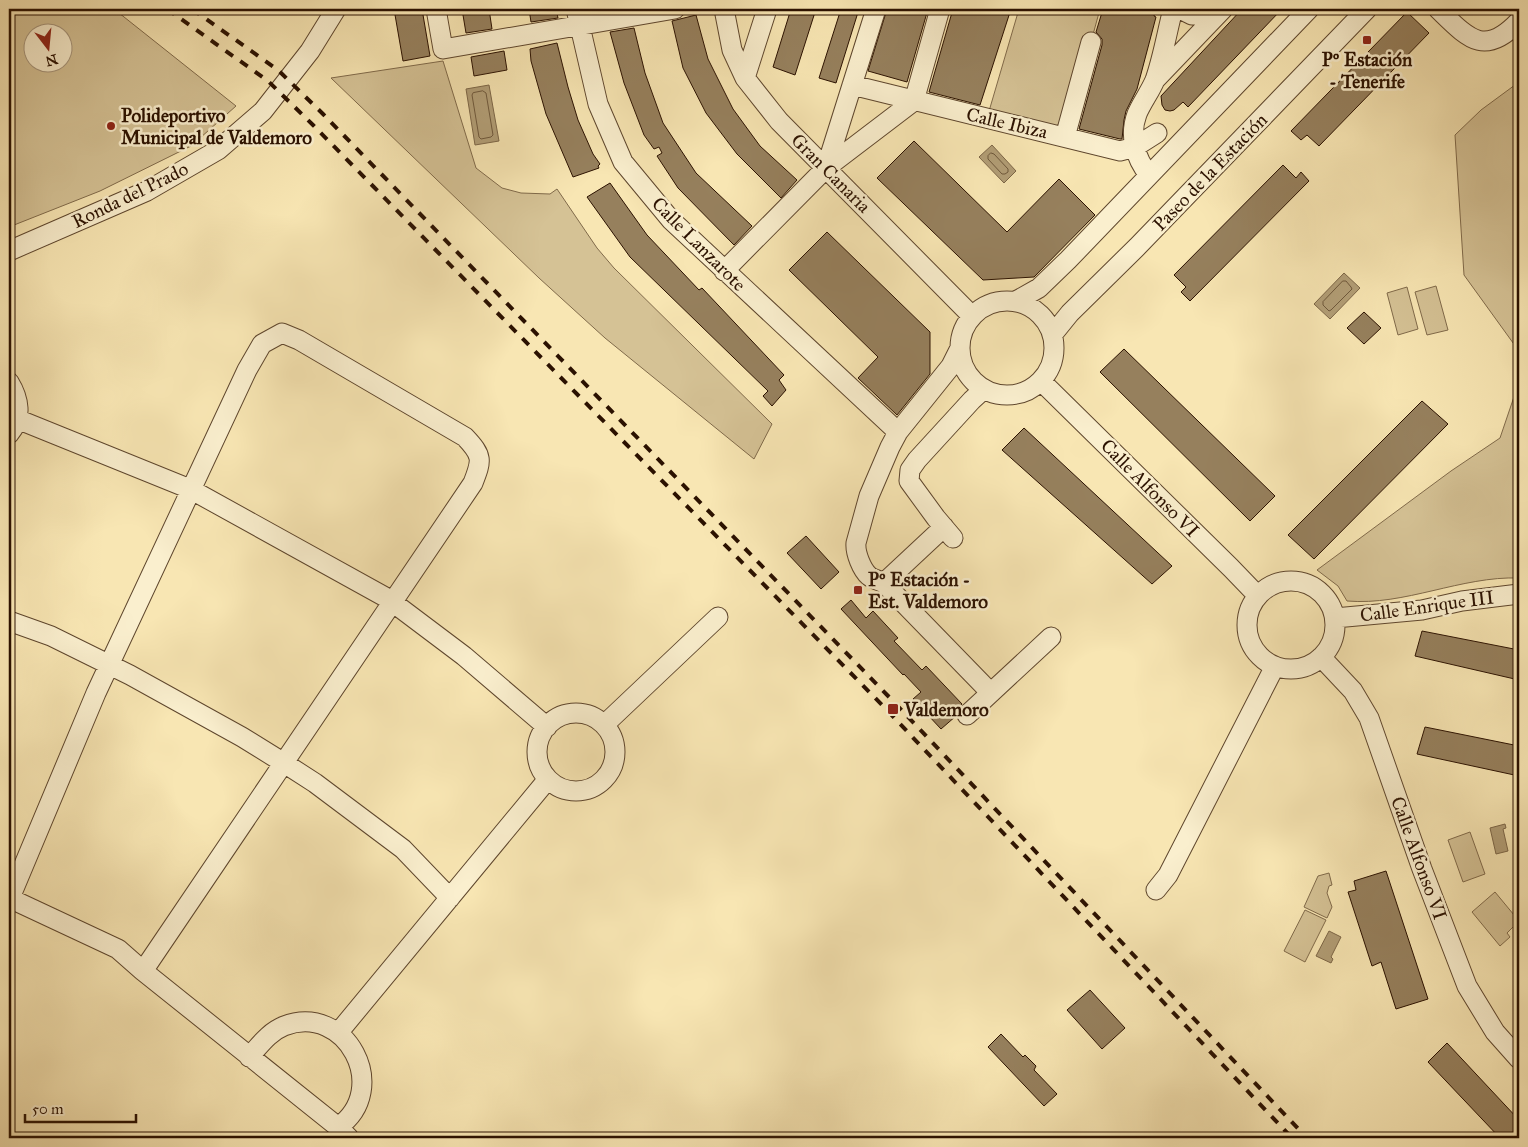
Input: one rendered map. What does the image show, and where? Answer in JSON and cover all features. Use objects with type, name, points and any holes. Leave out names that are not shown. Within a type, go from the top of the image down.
[{"type":"street","name":"Ronda del Prado","points":[[9,251],[146,192],[218,150],[263,111],[310,51],[336,9]]},
{"type":"street","points":[[436,9],[443,49],[578,18],[675,9]]},
{"type":"street","name":"Gran Canaria","points":[[724,9],[732,50],[745,78],[779,121],[972,316]]},
{"type":"street","points":[[745,78],[767,9]]},
{"type":"street","points":[[826,168],[876,9]]},
{"type":"street","points":[[724,271],[826,168],[914,101],[940,9]]},
{"type":"street","points":[[1149,175],[1143,168],[1134,148],[1133,137],[1137,115],[1155,80],[1173,9]]},
{"type":"street","points":[[1180,9],[1192,15],[1222,10]]},
{"type":"street","points":[[1016,301],[1039,288],[1309,9]]},
{"type":"street","name":"Paseo de la Estación","points":[[1053,334],[1070,313],[1138,247],[1367,9]]},
{"type":"street","points":[[1438,9],[1464,34],[1476,41],[1493,40],[1508,33],[1519,21]]},
{"type":"street","points":[[1155,80],[1222,10]]},
{"type":"street","name":"Calle Lanzarote","points":[[578,18],[598,104],[623,162],[671,220],[898,432]]},
{"type":"street","points":[[1065,137],[1091,42]]},
{"type":"street","name":"Calle Ibiza","points":[[852,86],[1120,151],[1134,148]]},
{"type":"street","points":[[1146,98],[1149,119],[1158,133]]},
{"type":"street","points":[[1134,148],[1158,133],[1185,137]]},
{"type":"street","points":[[1016,301],[1028,305],[1039,312],[1048,322],[1053,334],[1055,346],[1054,359],[1042,380],[1029,390],[1014,394],[999,394],[984,389],[974,382],[966,372],[961,360],[961,336],[965,326],[972,316],[984,306],[992,303],[1016,301]]},
{"type":"street","points":[[143,972],[473,483],[480,464],[477,449],[465,437],[299,340],[282,334],[262,344],[247,370],[109,664],[9,898],[118,949],[143,972],[344,1133]]},
{"type":"street","points":[[960,348],[951,366],[898,432],[890,447],[869,496],[855,550],[869,576],[884,583],[990,692]]},
{"type":"street","name":"Calle Alfonso VI","points":[[1042,380],[1258,596]]},
{"type":"street","points":[[9,382],[16,394],[18,406],[13,426],[190,489],[325,563],[392,602],[464,656],[547,727]]},
{"type":"street","points":[[884,583],[949,532],[909,481],[910,470],[917,460],[984,389]]},
{"type":"street","points":[[1303,582],[1315,588],[1331,606],[1335,618],[1335,632],[1330,646],[1321,658],[1299,669],[1275,666],[1263,659],[1254,648],[1248,636],[1247,622],[1250,608],[1258,596],[1267,588],[1278,583],[1303,582]]},
{"type":"street","name":"Calle Enrique III","points":[[1335,618],[1422,610],[1462,601],[1519,594]]},
{"type":"street","points":[[604,725],[718,618]]},
{"type":"street","points":[[9,621],[51,636],[109,664],[242,737],[284,763],[315,783],[403,849],[450,898]]},
{"type":"street","points":[[967,715],[1051,637]]},
{"type":"street","name":"Calle Alfonso VI","points":[[1321,658],[1353,691],[1369,718],[1422,868],[1467,986],[1495,1032],[1519,1059]]},
{"type":"street","points":[[1156,890],[1168,875],[1275,666]]},
{"type":"street","points":[[576,713],[588,715],[604,725],[609,730],[614,742],[615,755],[612,768],[605,779],[594,787],[582,791],[569,791],[557,786],[548,779],[540,768],[537,756],[538,743],[543,731],[551,722],[563,715],[576,713]]},
{"type":"street","points":[[338,1033],[548,779]]},
{"type":"street","points":[[249,1057],[267,1036],[284,1026],[303,1022],[322,1025],[338,1033],[353,1048],[360,1066],[362,1085],[357,1104],[345,1122],[344,1133]]},
{"type":"shaded area","name":"Polideportivo Municipal de Valdemoro","points":[[9,9],[114,9],[236,106],[191,146],[100,191],[9,227]]},
{"type":"shaded area","points":[[1019,9],[1100,9],[1065,137],[987,118]]},
{"type":"shaded area","points":[[443,61],[476,168],[502,188],[521,193],[550,194],[557,189],[597,248],[614,268],[772,424],[754,459],[605,338],[539,278],[331,78]]},
{"type":"shaded area","points":[[1519,82],[1519,377],[1516,347],[1464,275],[1455,135],[1481,110]]},
{"type":"shaded area","points":[[1436,286],[1448,330],[1427,335],[1415,292]]},
{"type":"shaded area","points":[[1407,287],[1418,329],[1398,335],[1387,293]]},
{"type":"shaded area","points":[[1519,382],[1519,578],[1476,581],[1390,599],[1347,601],[1338,586],[1317,570],[1451,471],[1500,438]]},
{"type":"shaded area","points":[[1470,832],[1485,874],[1463,882],[1448,840]]},
{"type":"shaded area","points":[[1329,873],[1332,885],[1329,886],[1327,893],[1332,907],[1327,918],[1304,907],[1318,876]]},
{"type":"shaded area","points":[[1495,892],[1519,921],[1507,933],[1510,937],[1500,946],[1472,912]]},
{"type":"shaded area","points":[[1305,910],[1326,920],[1305,962],[1284,951]]},
{"type":"water","points":[[489,85],[499,141],[475,145],[466,89]]},
{"type":"water","points":[[992,145],[1016,171],[1004,183],[979,157]]},
{"type":"water","points":[[1344,273],[1360,288],[1330,319],[1314,304]]},
{"type":"water","points":[[1505,824],[1506,828],[1503,829],[1508,851],[1496,854],[1490,828]]},
{"type":"water","points":[[1329,931],[1341,937],[1331,957],[1333,959],[1331,963],[1316,956]]},
{"type":"building","points":[[394,9],[422,9],[430,56],[403,61]]},
{"type":"building","points":[[462,9],[489,9],[492,29],[466,33]]},
{"type":"building","points":[[529,9],[556,9],[558,18],[531,22]]},
{"type":"building","points":[[791,9],[816,9],[795,75],[773,67]]},
{"type":"building","points":[[841,9],[859,9],[836,83],[819,78]]},
{"type":"building","points":[[887,9],[928,9],[907,82],[868,71]]},
{"type":"building","points":[[953,9],[1011,9],[980,105],[929,92]]},
{"type":"building","points":[[1103,9],[1156,9],[1154,16],[1156,17],[1137,89],[1126,111],[1122,139],[1079,129],[1102,45],[1102,39],[1096,32]]},
{"type":"building","points":[[1242,9],[1282,9],[1188,107],[1183,102],[1174,110],[1165,110],[1162,105],[1161,96]]},
{"type":"building","points":[[1407,12],[1429,33],[1319,146],[1307,135],[1301,140],[1291,131]]},
{"type":"building","points":[[696,15],[708,59],[733,109],[760,146],[797,180],[781,198],[737,154],[706,113],[683,68],[672,21]]},
{"type":"building","points":[[634,28],[645,73],[663,123],[696,173],[752,226],[734,245],[678,188],[657,156],[662,153],[659,147],[654,149],[644,135],[624,83],[610,32]]},
{"type":"building","points":[[557,43],[578,120],[593,154],[600,164],[599,168],[573,177],[546,114],[531,61],[530,49]]},
{"type":"building","points":[[504,51],[507,70],[474,76],[471,57]]},
{"type":"building","points":[[914,141],[1007,232],[1059,179],[1095,215],[1034,277],[983,280],[877,178]]},
{"type":"building","points":[[1283,165],[1296,178],[1301,172],[1309,181],[1190,301],[1181,292],[1186,287],[1174,275]]},
{"type":"building","points":[[610,183],[647,235],[699,290],[702,288],[784,375],[779,380],[786,390],[772,406],[763,396],[768,391],[630,257],[587,197]]},
{"type":"building","points":[[827,232],[930,332],[930,374],[897,415],[858,378],[878,357],[789,270]]},
{"type":"building","points":[[1364,312],[1381,328],[1364,344],[1347,328]]},
{"type":"building","points":[[1124,349],[1275,496],[1250,521],[1100,372]]},
{"type":"building","points":[[1422,401],[1448,424],[1314,559],[1288,535]]},
{"type":"building","points":[[1024,428],[1172,566],[1152,584],[1002,450]]},
{"type":"building","points":[[806,536],[839,572],[821,589],[787,553]]},
{"type":"building","points":[[851,600],[866,618],[873,611],[898,638],[894,641],[922,670],[926,666],[962,704],[956,711],[956,716],[941,729],[913,699],[921,692],[841,609]]},
{"type":"building","points":[[1422,631],[1519,650],[1519,680],[1415,656]]},
{"type":"building","points":[[1425,727],[1519,746],[1519,776],[1417,754]]},
{"type":"building","points":[[1386,871],[1428,999],[1396,1009],[1381,962],[1372,966],[1348,892],[1356,890],[1354,881]]},
{"type":"building","points":[[1090,990],[1125,1028],[1102,1049],[1067,1010]]},
{"type":"building","points":[[1001,1034],[1023,1057],[1025,1055],[1036,1066],[1034,1070],[1057,1094],[1044,1106],[988,1047]]},
{"type":"building","points":[[1447,1043],[1519,1120],[1519,1138],[1500,1138],[1428,1062]]},
{"type":"railway","points":[[167,9],[268,81],[313,125],[884,707],[1292,1138]]},
{"type":"railway","points":[[192,9],[278,70],[323,114],[892,700],[1307,1138]]},
{"type":"place","name":"Pº Estación - Tenerife","points":[[1367,40]]},
{"type":"place","name":"Polideportivo Municipal de Valdemoro","points":[[111,126]]},
{"type":"place","name":"Pº Estación - Est. Valdemoro","points":[[858,590]]},
{"type":"place","name":"Valdemoro","points":[[893,709]]}]
